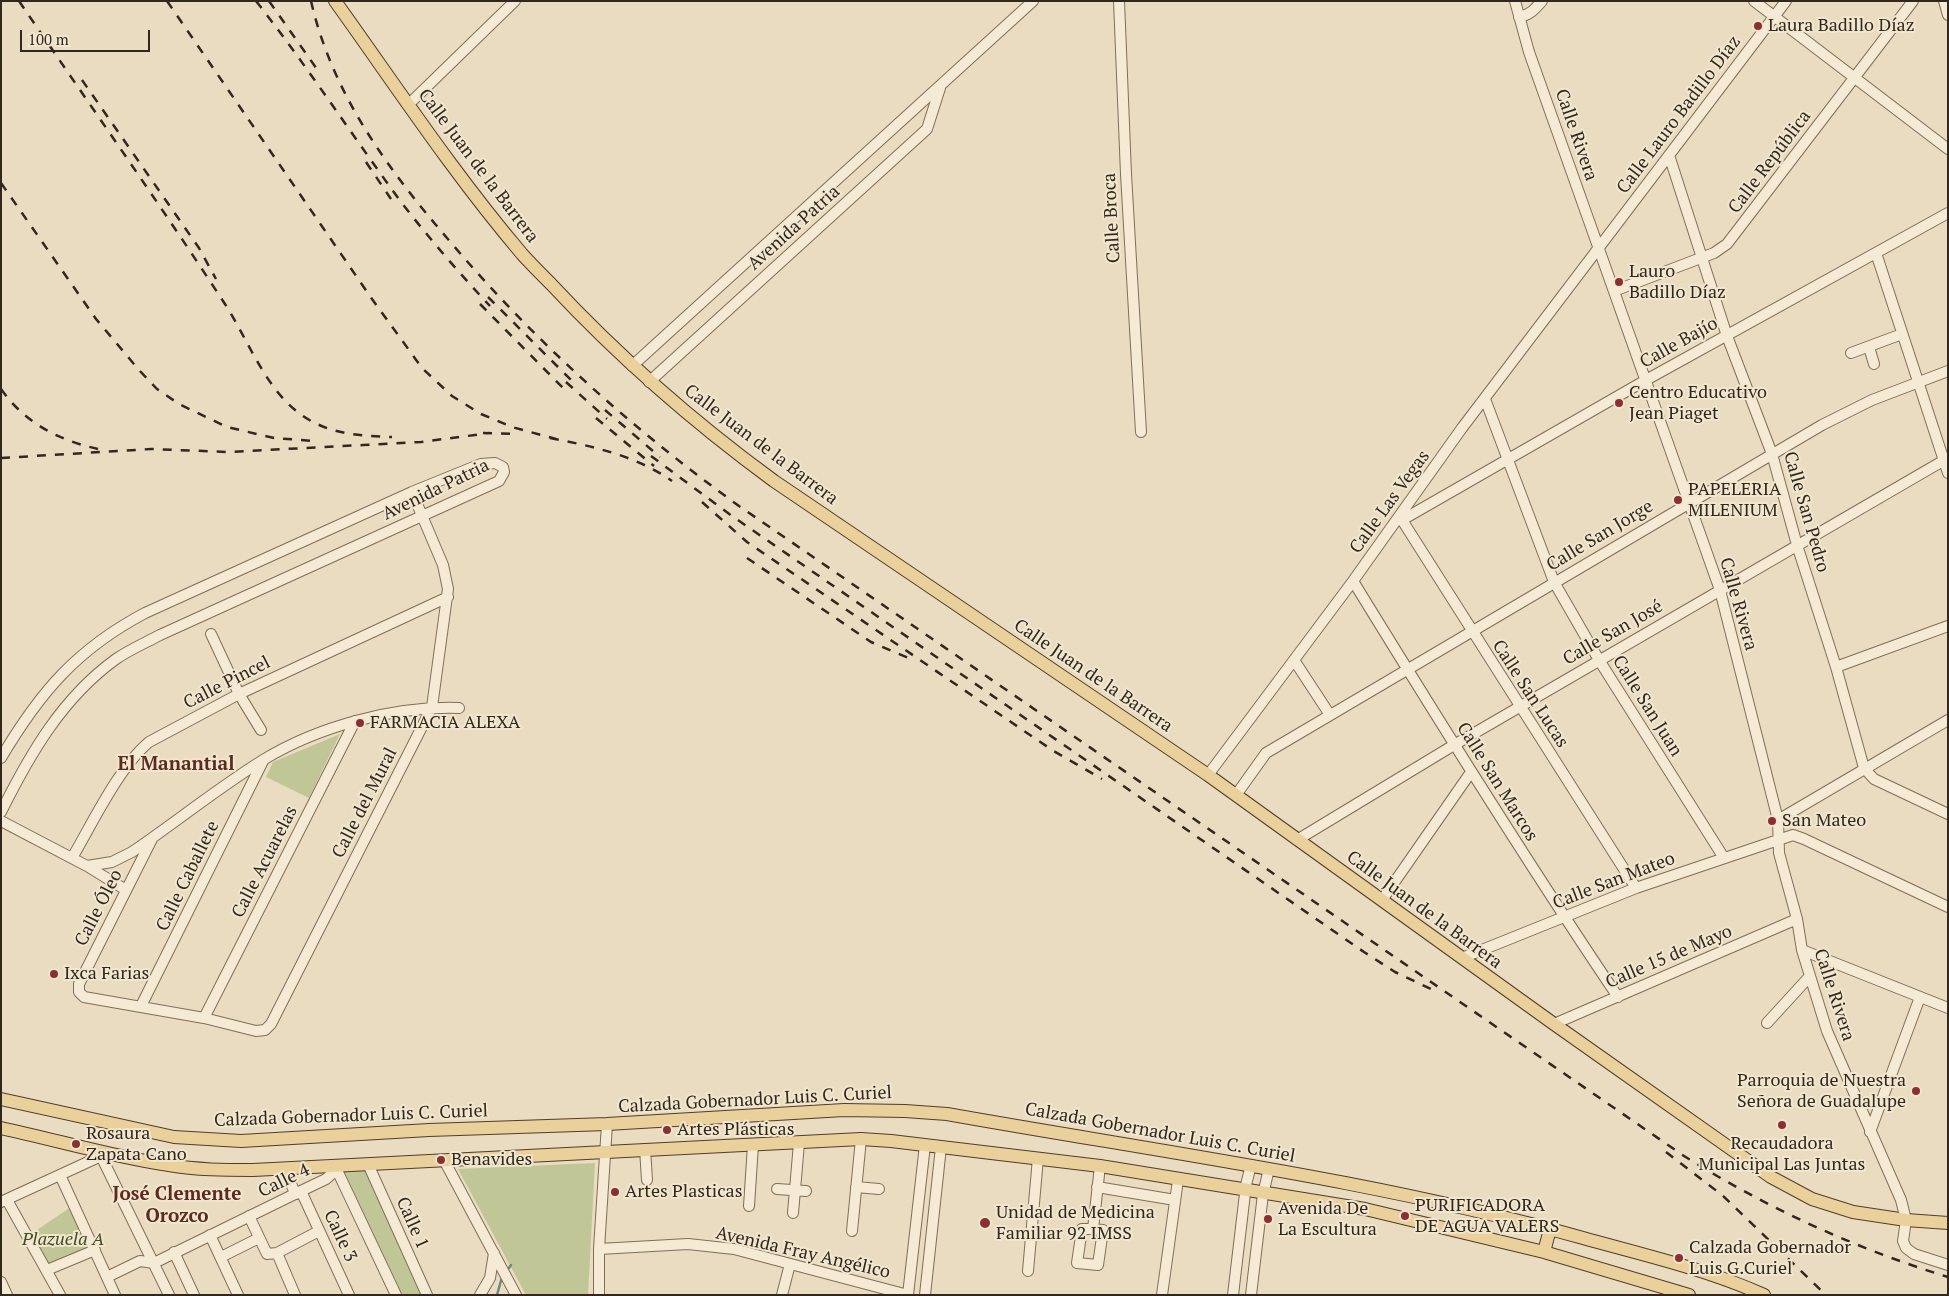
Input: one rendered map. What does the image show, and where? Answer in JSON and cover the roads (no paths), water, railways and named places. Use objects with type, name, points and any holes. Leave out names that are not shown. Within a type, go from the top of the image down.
[{"type":"main road","name":"Calle Juan de la Barrera","points":[[336,1],[459,175],[523,254],[584,320],[632,366],[718,439],[774,481],[1208,775],[1554,1024],[1771,1177],[1812,1198],[1844,1210],[1906,1220],[1948,1223]]},
{"type":"main road","name":"Calzada Gobernador Luis C. Curiel","points":[[1,1099],[174,1137],[255,1141],[429,1130],[607,1124],[844,1110],[947,1114],[1250,1165],[1441,1202],[1550,1229],[1713,1274],[1740,1290],[1764,1295]]},
{"type":"main road","points":[[1,1128],[170,1166],[213,1170],[336,1167],[605,1151],[861,1140],[925,1144],[1100,1166],[1365,1209],[1544,1252],[1689,1295]]},
{"type":"main road","points":[[1544,1252],[1550,1229]]},
{"type":"street","points":[[408,104],[515,1]]},
{"type":"street","name":"Avenida Patria","points":[[632,366],[1033,1]]},
{"type":"street","name":"Calle Broca","points":[[1119,1],[1126,174],[1141,432]]},
{"type":"street","name":"Calle Rivera","points":[[1515,1],[1529,52],[1720,590],[1778,820],[1779,853],[1797,919],[1802,950],[1827,1031],[1901,1200],[1906,1220],[1903,1241],[1906,1248],[1914,1254],[1948,1265]]},
{"type":"street","points":[[1519,17],[1526,16],[1534,11],[1542,1]]},
{"type":"street","points":[[1754,1],[1948,148]]},
{"type":"street","name":"Calle Lauro Badillo Díaz","points":[[1599,249],[1786,1]]},
{"type":"street","name":"Calle República","points":[[1614,291],[1714,253],[1727,244],[1913,1]]},
{"type":"street","points":[[1944,1],[1948,15]]},
{"type":"street","name":"Avenida Patria","points":[[649,382],[927,129],[941,85]]},
{"type":"street","name":"Calle San Pedro","points":[[1669,155],[1727,336],[1772,454],[1797,545],[1836,667],[1864,768]]},
{"type":"street","name":"Calle Bajío","points":[[1402,518],[1948,213]]},
{"type":"street","name":"Calle Las Vegas","points":[[1208,775],[1402,518],[1485,399],[1599,249]]},
{"type":"street","points":[[1876,253],[1918,382],[1946,459],[1948,473]]},
{"type":"street","points":[[1852,353],[1902,334]]},
{"type":"street","points":[[1869,346],[1874,364]]},
{"type":"street","name":"Calle San Jorge","points":[[1236,795],[1266,753],[1407,669],[1822,425],[1872,400],[1948,371]]},
{"type":"street","name":"Calle San Juan","points":[[1485,399],[1554,582],[1598,660],[1724,858]]},
{"type":"street","name":"Calle San José","points":[[1297,840],[1598,660],[1946,459]]},
{"type":"street","name":"Avenida Patria","points":[[1,758],[36,703],[57,678],[78,657],[121,625],[145,612],[412,492],[481,464],[498,463],[504,469],[502,478],[499,481],[160,635],[118,658],[86,684],[58,714],[20,776],[1,812]]},
{"type":"street","name":"Calle del Mural","points":[[204,1018],[256,1031],[264,1030],[271,1024],[432,707],[448,597],[446,573],[412,492]]},
{"type":"street","name":"Calle San Lucas","points":[[1402,518],[1519,707],[1636,888]]},
{"type":"street","name":"Calle San Marcos","points":[[1353,581],[1471,772],[1618,997]]},
{"type":"street","name":"Calle Pincel","points":[[72,858],[124,770],[141,748],[149,742],[239,694],[448,597]]},
{"type":"street","points":[[1836,667],[1948,626]]},
{"type":"street","points":[[211,634],[239,694],[261,730]]},
{"type":"street","points":[[1294,660],[1330,716]]},
{"type":"street","points":[[87,866],[112,862],[132,852],[263,760],[294,743],[355,720],[432,707],[459,708]]},
{"type":"street","name":"Calle Acuarelas","points":[[204,1018],[355,720]]},
{"type":"street","points":[[1778,820],[1948,720]]},
{"type":"street","name":"Calle Caballete","points":[[141,1006],[263,760]]},
{"type":"street","points":[[1864,768],[1874,779],[1948,814]]},
{"type":"street","points":[[1382,900],[1471,772]]},
{"type":"street","points":[[1,821],[87,866],[126,890]]},
{"type":"street","name":"Calle San Mateo","points":[[1462,958],[1636,888],[1792,835],[1948,907]]},
{"type":"street","name":"Calle Óleo","points":[[141,1006],[84,997],[79,992],[79,984],[152,839]]},
{"type":"street","name":"Calle 15 de Mayo","points":[[1554,1024],[1797,919]]},
{"type":"street","points":[[1802,950],[1948,1008]]},
{"type":"street","points":[[1767,1023],[1810,976]]},
{"type":"street","points":[[1870,1132],[1920,997]]},
{"type":"street","points":[[141,1006],[204,1018]]},
{"type":"street","points":[[599,1295],[607,1124]]},
{"type":"street","points":[[852,1232],[861,1140]]},
{"type":"street","points":[[793,1213],[799,1143]]},
{"type":"street","points":[[908,1295],[925,1144]]},
{"type":"street","points":[[748,1206],[753,1145]]},
{"type":"street","points":[[925,1295],[941,1147]]},
{"type":"street","points":[[645,1149],[647,1180]]},
{"type":"street","points":[[60,1295],[47,1270],[4,1201],[101,1156],[169,1295]]},
{"type":"street","points":[[1028,1271],[1038,1158]]},
{"type":"street","points":[[444,1160],[516,1295]]},
{"type":"street","name":"Calle 1","points":[[368,1164],[427,1295]]},
{"type":"street","points":[[1233,1295],[1250,1165]]},
{"type":"street","points":[[1093,1229],[1100,1166]]},
{"type":"street","points":[[336,1167],[396,1295]]},
{"type":"street","name":"Calle 4","points":[[107,1277],[140,1261],[154,1263],[326,1178],[336,1167]]},
{"type":"street","name":"Calle 3","points":[[292,1168],[289,1176],[291,1184],[299,1192],[349,1295]]},
{"type":"street","points":[[1251,1295],[1269,1169]]},
{"type":"street","points":[[60,1175],[115,1295]]},
{"type":"street","points":[[1162,1295],[1178,1180]]},
{"type":"street","points":[[856,1187],[879,1189]]},
{"type":"street","points":[[1097,1187],[1175,1200]]},
{"type":"street","points":[[777,1189],[806,1191]]},
{"type":"street","points":[[249,1216],[267,1254],[277,1253],[319,1231]]},
{"type":"street","points":[[1082,1229],[1093,1229],[1103,1230],[1098,1265],[1078,1263],[1082,1229]]},
{"type":"street","points":[[210,1235],[238,1295]]},
{"type":"street","points":[[221,1257],[259,1238]]},
{"type":"street","name":"Avenida Fray Angélico","points":[[600,1249],[688,1244],[734,1249],[908,1295]]},
{"type":"street","points":[[47,1270],[95,1250]]},
{"type":"street","points":[[174,1252],[194,1295]]},
{"type":"street","points":[[277,1253],[295,1295]]},
{"type":"street","points":[[480,1295],[490,1278],[494,1253]]},
{"type":"street","points":[[782,1295],[790,1264]]},
{"type":"street","points":[[1,1282],[7,1295]]},
{"type":"waterway","points":[[497,1295],[502,1277]]},
{"type":"railway","points":[[19,1],[198,263],[232,315],[257,361],[276,390],[299,413],[309,420],[332,430],[355,435],[392,437]]},
{"type":"railway","points":[[167,1],[372,299],[422,368],[452,396],[481,414],[512,427],[556,439]]},
{"type":"railway","points":[[256,1],[401,202],[444,255],[490,306]]},
{"type":"railway","points":[[269,1],[319,72]]},
{"type":"railway","points":[[311,1],[320,35],[333,67],[347,98],[364,128],[403,184],[447,238],[480,276],[549,347],[622,414],[699,476],[739,506],[1684,1156],[1747,1193],[1812,1225],[1845,1240],[1948,1277]]},
{"type":"railway","points":[[82,80],[199,248],[216,279]]},
{"type":"railway","points":[[366,162],[391,199]]},
{"type":"railway","points":[[1,183],[96,319],[157,389],[179,404],[227,427],[274,438],[315,441]]},
{"type":"railway","points":[[488,297],[575,384]]},
{"type":"railway","points":[[480,304],[568,393]]},
{"type":"railway","points":[[566,382],[607,419]]},
{"type":"railway","points":[[1,389],[10,401],[32,421],[69,441],[98,449]]},
{"type":"railway","points":[[605,410],[660,457]]},
{"type":"railway","points":[[596,418],[654,466]]},
{"type":"railway","points":[[483,433],[518,434]]},
{"type":"railway","points":[[1,458],[151,449],[228,452],[421,442],[490,433]]},
{"type":"railway","points":[[550,438],[614,453],[644,465],[672,481]]},
{"type":"railway","points":[[651,456],[732,516],[1364,952],[1395,972],[1431,989]]},
{"type":"railway","points":[[702,502],[747,542],[1052,750],[1102,779]]},
{"type":"railway","points":[[747,558],[871,642],[913,660]]},
{"type":"railway","points":[[1666,1152],[1722,1195],[1826,1295]]},
{"type":"place","name":"Laura Badillo Díaz","points":[[1758,26]]},
{"type":"place","name":"Lauro Badillo Díaz","points":[[1619,282]]},
{"type":"place","name":"Centro Educativo Jean Piaget","points":[[1619,403]]},
{"type":"place","name":"PAPELERIA MILENIUM","points":[[1678,500]]},
{"type":"place","name":"FARMACIA ALEXA","points":[[360,723]]},
{"type":"place","name":"San Mateo","points":[[1772,821]]},
{"type":"place","name":"Ixca Farias","points":[[54,974]]},
{"type":"place","name":"Parroquia de Nuestra Señora de Guadalupe","points":[[1916,1091]]},
{"type":"place","name":"Recaudadora Municipal Las Juntas","points":[[1782,1125]]},
{"type":"place","name":"Artes Plásticas","points":[[667,1130]]},
{"type":"place","name":"Rosaura Zapata Cano","points":[[76,1144]]},
{"type":"place","name":"Benavides","points":[[441,1160]]},
{"type":"place","name":"Artes Plasticas","points":[[615,1192]]},
{"type":"place","name":"PURIFICADORA DE AGUA VALERS","points":[[1405,1216]]},
{"type":"place","name":"Avenida De La Escultura","points":[[1268,1219]]},
{"type":"place","name":"Unidad de Medicina Familiar 92 IMSS","points":[[985,1223]]},
{"type":"place","name":"Calzada Gobernador Luis G.Curiel","points":[[1679,1258]]},
{"type":"district","name":"El Manantial","points":[[176,765]]},
{"type":"district","name":"José Clemente Orozco","points":[[177,1206]]},
{"type":"park label","name":"Plazuela A","points":[[63,1240]]}]
